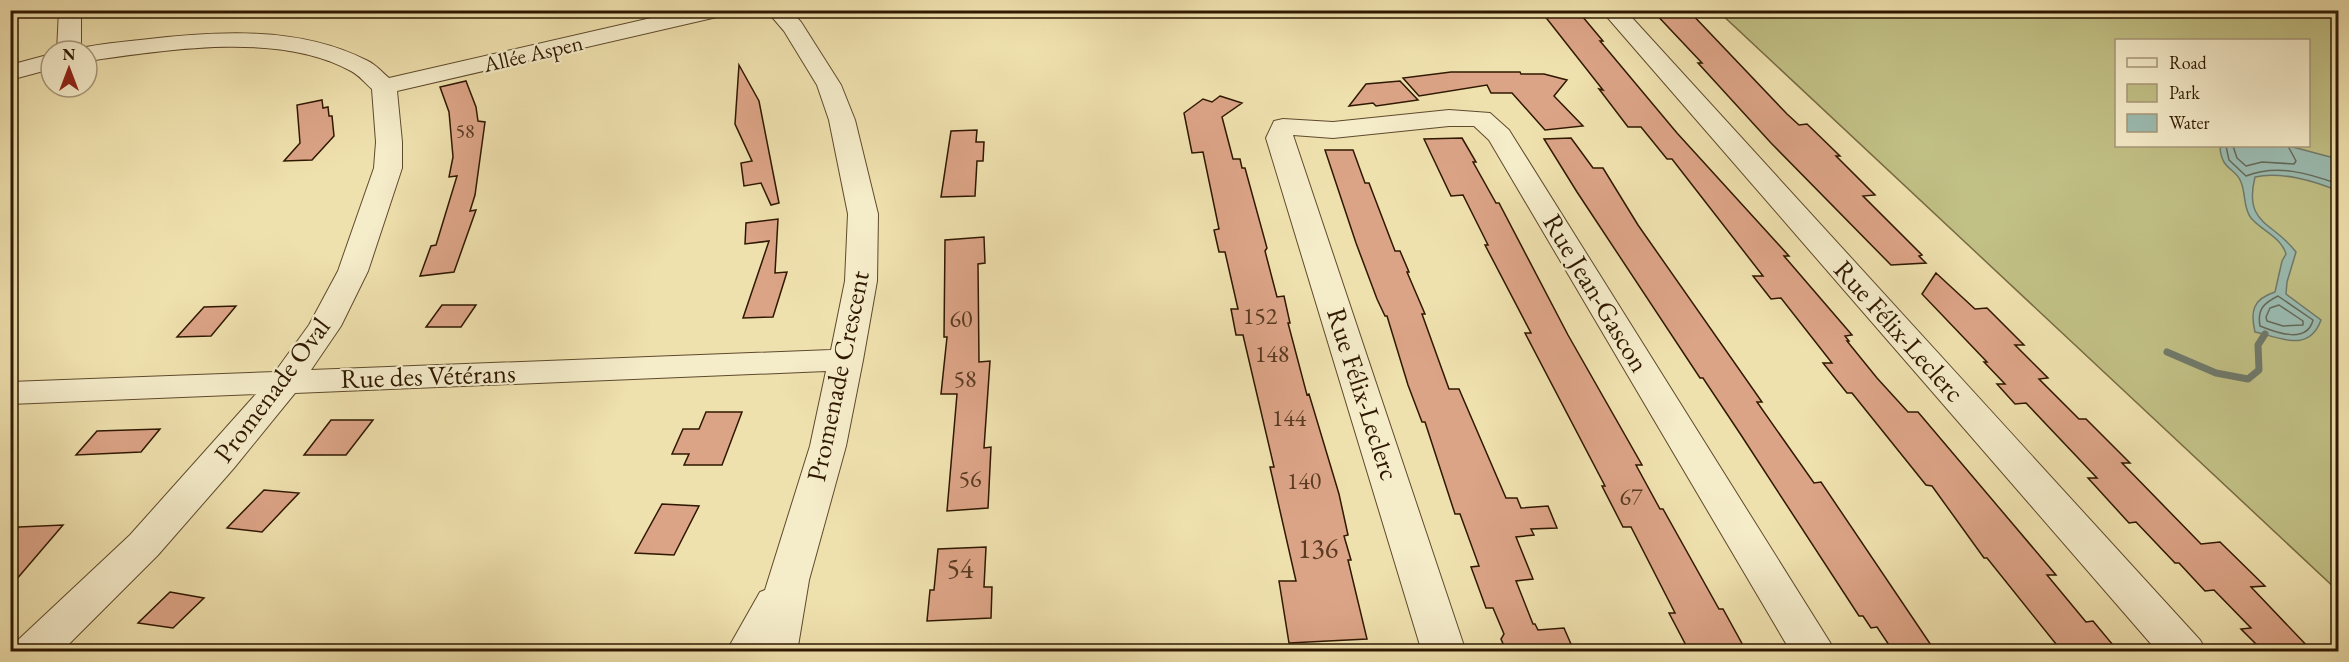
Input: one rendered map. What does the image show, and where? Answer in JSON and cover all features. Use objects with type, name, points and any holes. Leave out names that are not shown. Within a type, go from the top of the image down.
[{"type":"street","points":[[69,39],[70,10]]},
{"type":"street","name":"Allée Aspen","points":[[384,87],[717,10]]},
{"type":"street","name":"Promenade Crescent","points":[[776,651],[788,580],[828,446],[846,360],[861,281],[863,214],[843,120],[830,85],[793,27],[777,10]]},
{"type":"street","name":"Rue Félix-Leclerc","points":[[1612,10],[2185,651]]},
{"type":"street","points":[[99,52],[150,45],[221,41],[282,44],[327,53],[362,67],[384,87]]},
{"type":"street","points":[[10,73],[39,65]]},
{"type":"street","name":"Promenade Oval","points":[[33,651],[144,545],[221,459],[286,381],[325,326],[353,271],[388,168],[389,142],[384,87]]},
{"type":"street","name":"Rue Jean-Gascon","points":[[1279,138],[1283,127],[1333,130],[1449,118],[1480,118],[1500,136],[1814,651]]},
{"type":"street","name":"Rue Félix-Leclerc","points":[[1279,138],[1444,651]]},
{"type":"street","name":"Rue des Vétérans","points":[[10,393],[846,360]]},
{"type":"street","name":"Promenade Crescent","points":[[748,651],[788,580]]},
{"type":"green space","points":[[1718,11],[2338,11],[2338,591]]},
{"type":"water","points":[[2293,147],[2338,159],[2338,191],[2297,178],[2265,175],[2255,177],[2252,193],[2253,205],[2257,214],[2296,252],[2287,282],[2286,294],[2321,320],[2309,337],[2293,341],[2255,332],[2253,312],[2262,298],[2275,292],[2282,261],[2286,254],[2280,243],[2255,223],[2248,214],[2239,177],[2223,161],[2220,148]]},
{"type":"building","points":[[1540,10],[1577,10],[1677,133],[1789,256],[1784,256],[1852,335],[1845,336],[1849,341],[1847,341],[1877,378],[1908,412],[1918,412],[2056,575],[2047,575],[2086,622],[2093,621],[2113,645],[2060,649],[1987,558],[1984,558],[1932,486],[1926,485],[1852,393],[1847,393],[1823,363],[1832,363],[1781,298],[1771,299],[1753,276],[1763,276],[1672,159],[1667,159],[1641,127],[1628,127],[1599,89],[1603,90]]},
{"type":"building","points":[[1652,10],[1688,10],[1787,114],[1799,125],[1807,124],[1840,156],[1836,156],[1875,195],[1863,196],[1922,255],[1919,256],[1926,263],[1891,265],[1771,143],[1698,63],[1702,63]]},
{"type":"building","points":[[739,65],[759,101],[779,203],[771,205],[761,183],[744,186],[741,163],[752,161],[735,124]]},
{"type":"building","points":[[1451,72],[1520,72],[1521,74],[1544,74],[1567,80],[1554,96],[1583,126],[1545,130],[1512,93],[1491,93],[1487,85],[1419,96],[1403,78]]},
{"type":"building","points":[[466,81],[476,107],[478,121],[485,122],[475,195],[470,211],[476,210],[454,272],[420,276],[431,246],[436,245],[457,176],[449,177],[453,157],[449,112],[440,87]]},
{"type":"building","points":[[1400,81],[1418,100],[1376,106],[1373,103],[1349,106],[1366,84]]},
{"type":"building","points":[[1220,96],[1242,103],[1222,117],[1233,159],[1240,159],[1242,168],[1245,168],[1267,248],[1265,251],[1277,297],[1284,296],[1290,323],[1288,323],[1307,395],[1309,394],[1339,494],[1348,535],[1344,536],[1351,560],[1348,560],[1367,639],[1289,643],[1279,581],[1296,581],[1270,467],[1274,467],[1243,335],[1236,335],[1231,309],[1238,309],[1225,252],[1219,252],[1214,230],[1219,229],[1203,152],[1192,153],[1184,113],[1203,99],[1212,102]]},
{"type":"building","points":[[322,100],[323,108],[328,107],[329,116],[332,116],[334,136],[312,160],[284,161],[300,143],[297,105]]},
{"type":"building","points":[[977,130],[976,142],[984,142],[983,161],[977,161],[975,196],[941,197],[951,131]]},
{"type":"building","points":[[1462,138],[1568,335],[1642,465],[1636,465],[1660,509],[1663,509],[1719,609],[1723,609],[1744,651],[1689,651],[1669,613],[1675,613],[1631,527],[1623,527],[1602,486],[1605,486],[1525,333],[1531,333],[1485,245],[1488,245],[1463,195],[1451,196],[1424,139]]},
{"type":"building","points":[[1571,138],[1593,168],[1603,168],[1638,225],[1762,402],[1757,402],[1814,483],[1821,482],[1935,651],[1893,651],[1877,627],[1871,628],[1863,616],[1859,616],[1544,139]]},
{"type":"building","points":[[1325,150],[1353,150],[1365,183],[1369,183],[1395,251],[1400,251],[1409,272],[1407,272],[1425,314],[1422,314],[1449,389],[1459,389],[1506,498],[1517,498],[1521,508],[1548,506],[1557,528],[1531,529],[1534,535],[1516,537],[1533,579],[1516,581],[1533,624],[1538,630],[1564,628],[1574,651],[1506,651],[1501,639],[1504,634],[1493,608],[1486,608],[1471,567],[1479,566],[1460,514],[1455,514],[1425,422],[1422,422],[1408,385],[1387,316],[1377,299],[1356,243]]},
{"type":"building","points":[[778,219],[775,273],[787,272],[773,317],[743,318],[769,241],[745,244],[746,223]]},
{"type":"building","points":[[984,237],[985,263],[978,264],[979,362],[990,361],[984,448],[991,447],[988,508],[947,511],[957,394],[941,394],[947,337],[944,337],[945,240]]},
{"type":"building","points":[[1936,273],[1975,309],[1987,308],[2024,345],[2015,345],[2048,378],[2039,379],[2079,419],[2086,419],[2130,463],[2122,463],[2201,544],[2220,542],[2265,586],[2251,587],[2312,651],[2263,651],[2241,629],[2251,628],[2214,590],[2205,591],[2136,522],[2129,523],[2088,478],[2097,478],[2026,403],[2015,404],[1997,384],[2005,384],[1984,362],[1987,362],[1922,294]]},
{"type":"building","points":[[442,305],[476,305],[461,327],[426,327]]},
{"type":"building","points":[[236,306],[211,336],[177,337],[204,307]]},
{"type":"building","points":[[706,412],[742,412],[722,465],[684,465],[689,454],[672,454],[683,429],[699,429]]},
{"type":"building","points":[[331,420],[373,420],[346,455],[304,455]]},
{"type":"building","points":[[160,429],[141,452],[76,455],[97,431]]},
{"type":"building","points":[[264,490],[299,493],[262,532],[227,528]]},
{"type":"building","points":[[662,504],[699,506],[674,555],[635,553]]},
{"type":"building","points":[[63,525],[10,587],[10,537],[19,527]]},
{"type":"building","points":[[986,547],[984,587],[992,587],[991,618],[927,621],[930,590],[934,590],[938,549]]},
{"type":"building","points":[[170,592],[204,598],[173,628],[138,623]]},
{"type":"waterway","points":[[2167,352],[2216,373],[2248,379],[2259,370],[2258,345],[2265,334]]}]
